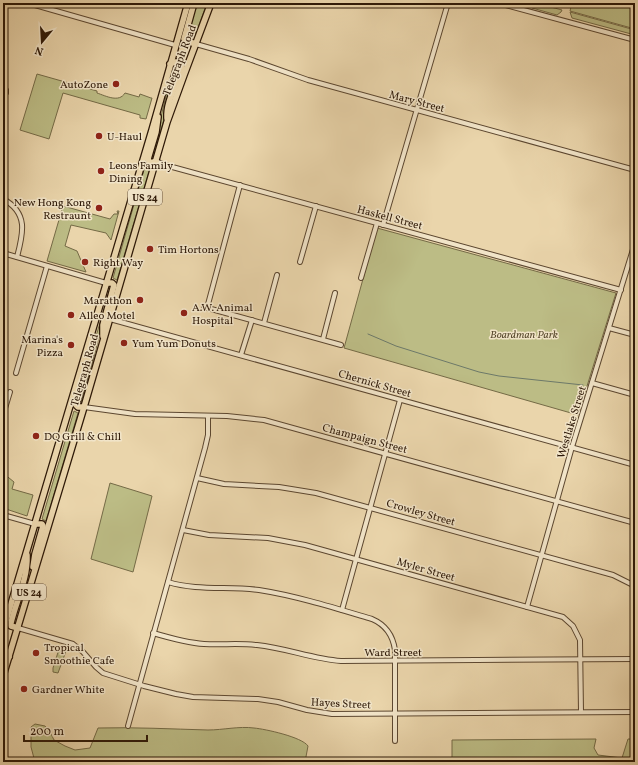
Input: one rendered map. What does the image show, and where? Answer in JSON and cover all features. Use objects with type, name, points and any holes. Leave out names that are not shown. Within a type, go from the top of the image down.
[{"type":"main road","name":"Telegraph Road","points":[[3,631],[188,3]]},
{"type":"main road","points":[[194,3],[184,39],[186,42],[196,44]]},
{"type":"main road","name":"Telegraph Road","points":[[3,676],[84,407],[167,122],[211,3]]},
{"type":"main road","points":[[167,122],[168,108],[182,67],[177,62],[170,64]]},
{"type":"main road","points":[[156,161],[150,163],[148,159],[158,124],[158,108]]},
{"type":"main road","points":[[103,342],[103,325],[114,285],[112,283],[106,283]]},
{"type":"main road","points":[[84,407],[78,407],[76,405],[90,355],[89,342]]},
{"type":"main road","points":[[33,575],[34,560],[43,526],[42,524],[35,524]]},
{"type":"main road","points":[[18,628],[12,626],[11,623],[25,577],[27,550]]},
{"type":"main road","points":[[3,651],[9,657]]},
{"type":"street","points":[[28,3],[175,45]]},
{"type":"street","points":[[383,225],[448,3]]},
{"type":"street","points":[[498,3],[635,40]]},
{"type":"street","name":"Mary Street","points":[[196,44],[249,59],[308,80],[635,170]]},
{"type":"street","points":[[3,86],[6,93],[3,96]]},
{"type":"street","name":"Haskell Street","points":[[156,161],[164,165],[621,290]]},
{"type":"street","points":[[240,185],[205,307],[341,345]]},
{"type":"street","points":[[3,199],[15,209],[22,220],[23,235],[17,257]]},
{"type":"street","points":[[300,262],[316,206]]},
{"type":"street","points":[[361,278],[377,223]]},
{"type":"street","name":"Westlake Street","points":[[528,607],[572,447],[635,243]]},
{"type":"street","points":[[3,253],[106,283]]},
{"type":"street","points":[[16,373],[47,266]]},
{"type":"street","points":[[264,323],[277,275]]},
{"type":"street","points":[[323,339],[335,293]]},
{"type":"street","name":"Chernick Street","points":[[110,319],[635,465]]},
{"type":"street","points":[[241,355],[252,320]]},
{"type":"street","points":[[609,328],[635,335]]},
{"type":"street","points":[[592,384],[635,396]]},
{"type":"street","points":[[3,416],[10,392]]},
{"type":"street","points":[[342,610],[400,400]]},
{"type":"street","name":"Champaign Street","points":[[84,407],[135,414],[239,417],[264,420],[635,523]]},
{"type":"street","points":[[128,726],[197,478],[207,439],[208,416]]},
{"type":"street","name":"Crowley Street","points":[[197,478],[224,484],[279,487],[299,490],[370,507],[613,575],[635,586]]},
{"type":"street","points":[[3,515],[35,524]]},
{"type":"street","name":"Myler Street","points":[[182,530],[209,535],[252,537],[305,545],[560,616],[571,623],[580,640],[581,712]]},
{"type":"street","points":[[168,582],[196,587],[238,588],[270,592],[342,610],[372,619],[384,626],[393,641],[395,650],[395,741]]},
{"type":"street","name":"Hayes Street","points":[[18,628],[73,644],[103,673],[168,693],[188,696],[258,699],[324,713],[395,714],[635,712]]},
{"type":"street","name":"Ward Street","points":[[153,633],[176,640],[196,643],[250,644],[268,646],[330,660],[395,661],[635,659]]},
{"type":"green space","points":[[195,3],[207,3],[195,36],[191,38],[189,37],[188,32]]},
{"type":"green space","points":[[527,3],[536,3],[562,10],[557,15],[532,8]]},
{"type":"green space","points":[[572,3],[635,3],[635,29],[570,11]]},
{"type":"green space","points":[[570,12],[635,30],[635,35],[572,18]]},
{"type":"green space","points":[[176,68],[178,70],[153,158],[151,158],[173,70]]},
{"type":"green space","points":[[37,74],[97,91],[97,93],[112,98],[119,98],[125,93],[139,97],[140,94],[152,98],[146,119],[140,118],[140,115],[63,93],[49,139],[20,130]]},
{"type":"green space","points":[[145,166],[150,168],[117,280],[113,278]]},
{"type":"green space","points":[[63,206],[110,219],[114,214],[118,214],[117,211],[119,211],[111,240],[106,233],[71,225],[65,246],[77,251],[86,272],[47,261]]},
{"type":"green space","name":"Boardman Park","points":[[377,228],[616,293],[578,415],[344,348]]},
{"type":"green space","points":[[110,288],[93,361],[80,403],[97,333]]},
{"type":"green space","points":[[74,411],[78,413],[46,521],[42,519]]},
{"type":"green space","points":[[3,473],[14,482],[12,489],[33,495],[27,516],[3,508]]},
{"type":"green space","points":[[110,483],[152,496],[133,572],[91,559]]},
{"type":"green space","points":[[60,646],[65,648],[66,651],[58,673],[53,672],[53,668]]},
{"type":"green space","points":[[35,724],[45,726],[54,740],[75,750],[90,748],[98,728],[208,730],[243,727],[274,732],[299,740],[308,746],[305,762],[35,762],[31,747],[31,727]]},
{"type":"green space","points":[[596,739],[594,748],[598,755],[622,758],[628,739],[635,739],[635,762],[442,762],[452,761],[452,740]]},
{"type":"waterway","points":[[368,334],[396,346],[479,372],[499,376],[583,385]]},
{"type":"place","name":"AutoZone","points":[[116,84]]},
{"type":"place","name":"U-Haul","points":[[99,136]]},
{"type":"place","name":"Leons Family Dining","points":[[101,171]]},
{"type":"place","name":"New Hong Kong Restraunt","points":[[99,208]]},
{"type":"place","name":"Tim Hortons","points":[[150,249]]},
{"type":"place","name":"Right Way","points":[[85,262]]},
{"type":"place","name":"Marathon","points":[[140,300]]},
{"type":"place","name":"A.W. Animal Hospital","points":[[184,313]]},
{"type":"place","name":"Alleo Motel","points":[[71,315]]},
{"type":"place","name":"Yum Yum Donuts","points":[[124,343]]},
{"type":"place","name":"Marina's Pizza","points":[[71,345]]},
{"type":"place","name":"DQ Grill & Chill","points":[[36,436]]},
{"type":"place","name":"Tropical Smoothie Cafe","points":[[36,653]]},
{"type":"place","name":"Gardner White","points":[[24,689]]}]
